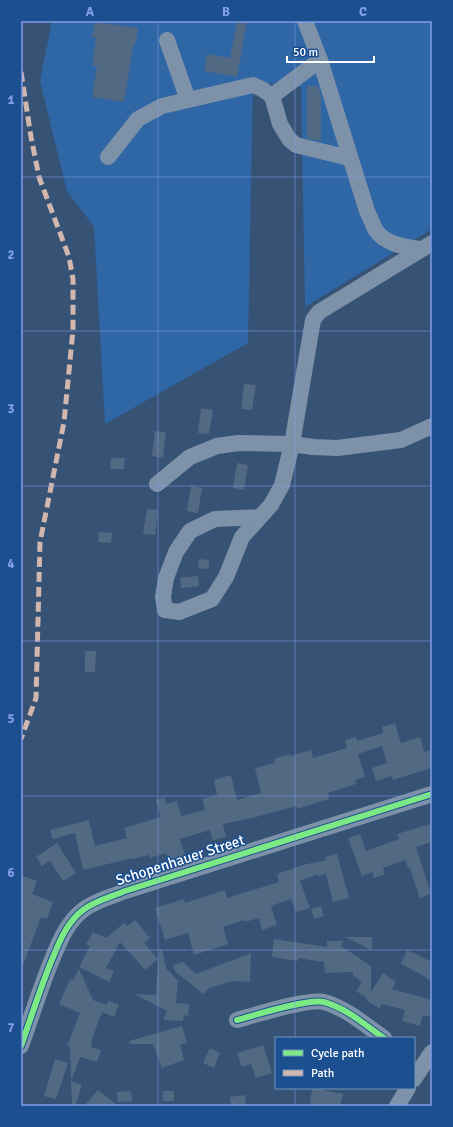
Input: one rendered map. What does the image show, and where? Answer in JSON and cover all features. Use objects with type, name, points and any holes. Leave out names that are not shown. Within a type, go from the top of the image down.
[{"type":"street","points":[[305,21],[320,60],[349,158],[375,230],[382,238],[403,247],[426,246]]},
{"type":"street","points":[[167,40],[188,100]]},
{"type":"street","points":[[272,96],[320,60]]},
{"type":"street","points":[[108,158],[138,119],[162,106],[253,86],[262,89],[272,96],[280,124],[289,139],[296,145],[349,158]]},
{"type":"street","points":[[260,517],[215,519],[190,531],[176,552],[166,578],[163,596],[165,610],[179,612],[212,599],[226,577],[242,537],[271,505],[282,485],[292,444],[313,320],[319,312],[426,246]]},
{"type":"street","points":[[157,484],[190,457],[217,446],[238,443],[292,444],[337,448],[373,445],[401,440],[432,426]]},
{"type":"street","name":"Schopenhauer Street","points":[[21,1046],[44,980],[63,934],[72,920],[84,909],[125,891],[432,794]]},
{"type":"street","points":[[237,1020],[308,1002],[322,1001],[352,1015],[383,1037]]},
{"type":"street","points":[[417,1068],[432,1052]]},
{"type":"street","points":[[397,1106],[407,1089]]},
{"type":"shaded area","points":[[52,21],[432,21],[432,229],[305,307],[301,87],[253,82],[248,343],[105,424],[94,227],[67,191],[40,81]]},
{"type":"building","points":[[237,21],[247,21],[237,77],[204,71],[207,54],[230,58]]},
{"type":"building","points":[[95,22],[138,28],[124,102],[92,97],[97,66],[92,66],[96,38],[92,37]]},
{"type":"building","points":[[307,86],[318,86],[321,96],[321,141],[307,138]]},
{"type":"building","points":[[244,384],[256,385],[252,410],[241,409]]},
{"type":"building","points":[[201,408],[213,410],[209,434],[198,433]]},
{"type":"building","points":[[155,431],[166,432],[163,458],[152,456]]},
{"type":"building","points":[[111,458],[125,458],[124,469],[110,469]]},
{"type":"building","points":[[237,463],[248,465],[244,490],[233,488]]},
{"type":"building","points":[[191,486],[202,488],[198,513],[187,511]]},
{"type":"building","points":[[147,509],[158,510],[155,535],[143,534]]},
{"type":"building","points":[[99,532],[112,533],[111,543],[98,542]]},
{"type":"building","points":[[199,559],[209,560],[209,569],[198,568]]},
{"type":"building","points":[[198,576],[199,586],[181,588],[180,578]]},
{"type":"building","points":[[85,651],[96,651],[95,672],[85,672]]},
{"type":"building","points":[[395,723],[401,743],[420,737],[424,752],[432,750],[432,768],[393,780],[392,776],[376,781],[372,768],[387,763],[382,746],[358,754],[365,777],[355,780],[356,784],[328,793],[329,799],[297,809],[296,806],[223,824],[226,837],[213,840],[210,830],[180,839],[185,856],[168,861],[166,853],[150,858],[149,855],[83,870],[75,833],[53,839],[50,830],[89,820],[95,846],[127,838],[124,828],[161,817],[156,800],[164,797],[166,804],[177,801],[181,816],[205,810],[202,799],[217,795],[214,780],[231,775],[237,800],[261,793],[255,768],[275,763],[274,759],[289,754],[290,756],[311,750],[313,758],[347,748],[345,740],[356,737],[357,741],[383,733],[382,727]]},
{"type":"building","points":[[430,824],[432,831],[432,842],[416,847],[431,893],[420,899],[410,868],[408,868],[405,860],[383,868],[385,874],[374,878],[372,872],[362,876],[348,838],[360,834],[366,851],[399,839],[397,834]]},
{"type":"building","points":[[57,843],[76,873],[63,881],[50,861],[42,866],[36,857]]},
{"type":"building","points":[[337,854],[349,898],[333,902],[326,874],[318,876],[318,874],[300,881],[310,908],[296,912],[291,899],[271,906],[277,925],[262,930],[259,918],[245,922],[244,920],[223,927],[228,944],[194,955],[188,933],[165,940],[155,908],[184,899],[185,903],[225,890],[227,898],[279,882],[277,874],[303,865],[326,860],[325,857]]},
{"type":"building","points":[[23,876],[37,881],[32,894],[53,902],[47,919],[41,917],[22,968],[21,882]]},
{"type":"building","points":[[321,906],[324,916],[314,919],[311,909]]},
{"type":"building","points":[[135,920],[150,938],[144,943],[158,959],[145,970],[120,942],[106,968],[114,971],[109,982],[79,967],[90,946],[86,944],[93,932],[106,938],[124,923],[127,926]]},
{"type":"building","points":[[345,937],[372,937],[372,950]]},
{"type":"building","points":[[274,939],[327,947],[327,941],[344,941],[341,946],[371,966],[371,992],[383,973],[396,982],[392,989],[432,1000],[432,1017],[423,1015],[420,1026],[402,1021],[405,1010],[382,1004],[379,1008],[366,1000],[367,998],[356,991],[362,982],[353,975],[353,972],[325,973],[324,962],[298,958],[298,961],[272,957]]},
{"type":"building","points":[[162,949],[166,968],[178,981],[176,1003],[189,1004],[188,1016],[184,1015],[183,1021],[163,1020],[167,1011],[134,994],[156,995],[159,950]]},
{"type":"building","points":[[407,950],[432,962],[432,983],[424,976],[401,964]]},
{"type":"building","points":[[251,953],[250,982],[233,981],[209,988],[203,994],[175,971],[173,965],[183,962],[196,974]]},
{"type":"building","points":[[79,969],[93,1000],[107,1005],[108,1001],[119,1004],[114,1017],[102,1012],[93,1036],[91,1047],[101,1050],[97,1062],[80,1057],[71,1079],[70,1046],[67,1046],[80,1013],[59,1004],[70,979],[73,980]]},
{"type":"building","points":[[182,1026],[187,1043],[180,1045],[184,1060],[162,1068],[153,1044],[130,1044],[129,1041]]},
{"type":"building","points":[[263,1045],[272,1073],[256,1078],[251,1064],[242,1067],[237,1053]]},
{"type":"building","points":[[210,1048],[220,1053],[214,1068],[203,1063]]},
{"type":"building","points":[[55,1059],[68,1063],[56,1099],[44,1096]]},
{"type":"building","points":[[71,1081],[82,1085],[75,1106],[72,1106]]},
{"type":"building","points":[[313,1089],[343,1094],[340,1106],[311,1106],[310,1099]]},
{"type":"building","points":[[98,1090],[118,1106],[84,1106]]},
{"type":"building","points":[[131,1091],[132,1101],[118,1102],[117,1092]]},
{"type":"building","points":[[163,1091],[174,1091],[174,1101],[163,1101]]},
{"type":"building","points":[[245,1095],[246,1106],[231,1106],[230,1097]]},
{"type":"marked path","points":[[21,72],[39,177],[69,257],[73,279],[73,330],[64,422],[40,542],[36,698],[21,739]]},
{"type":"cycle path","points":[[21,1046],[43,983],[60,941],[72,921],[87,907],[125,891],[432,794]]},
{"type":"cycle path","points":[[237,1020],[268,1011],[317,1001],[340,1008],[383,1037]]}]
